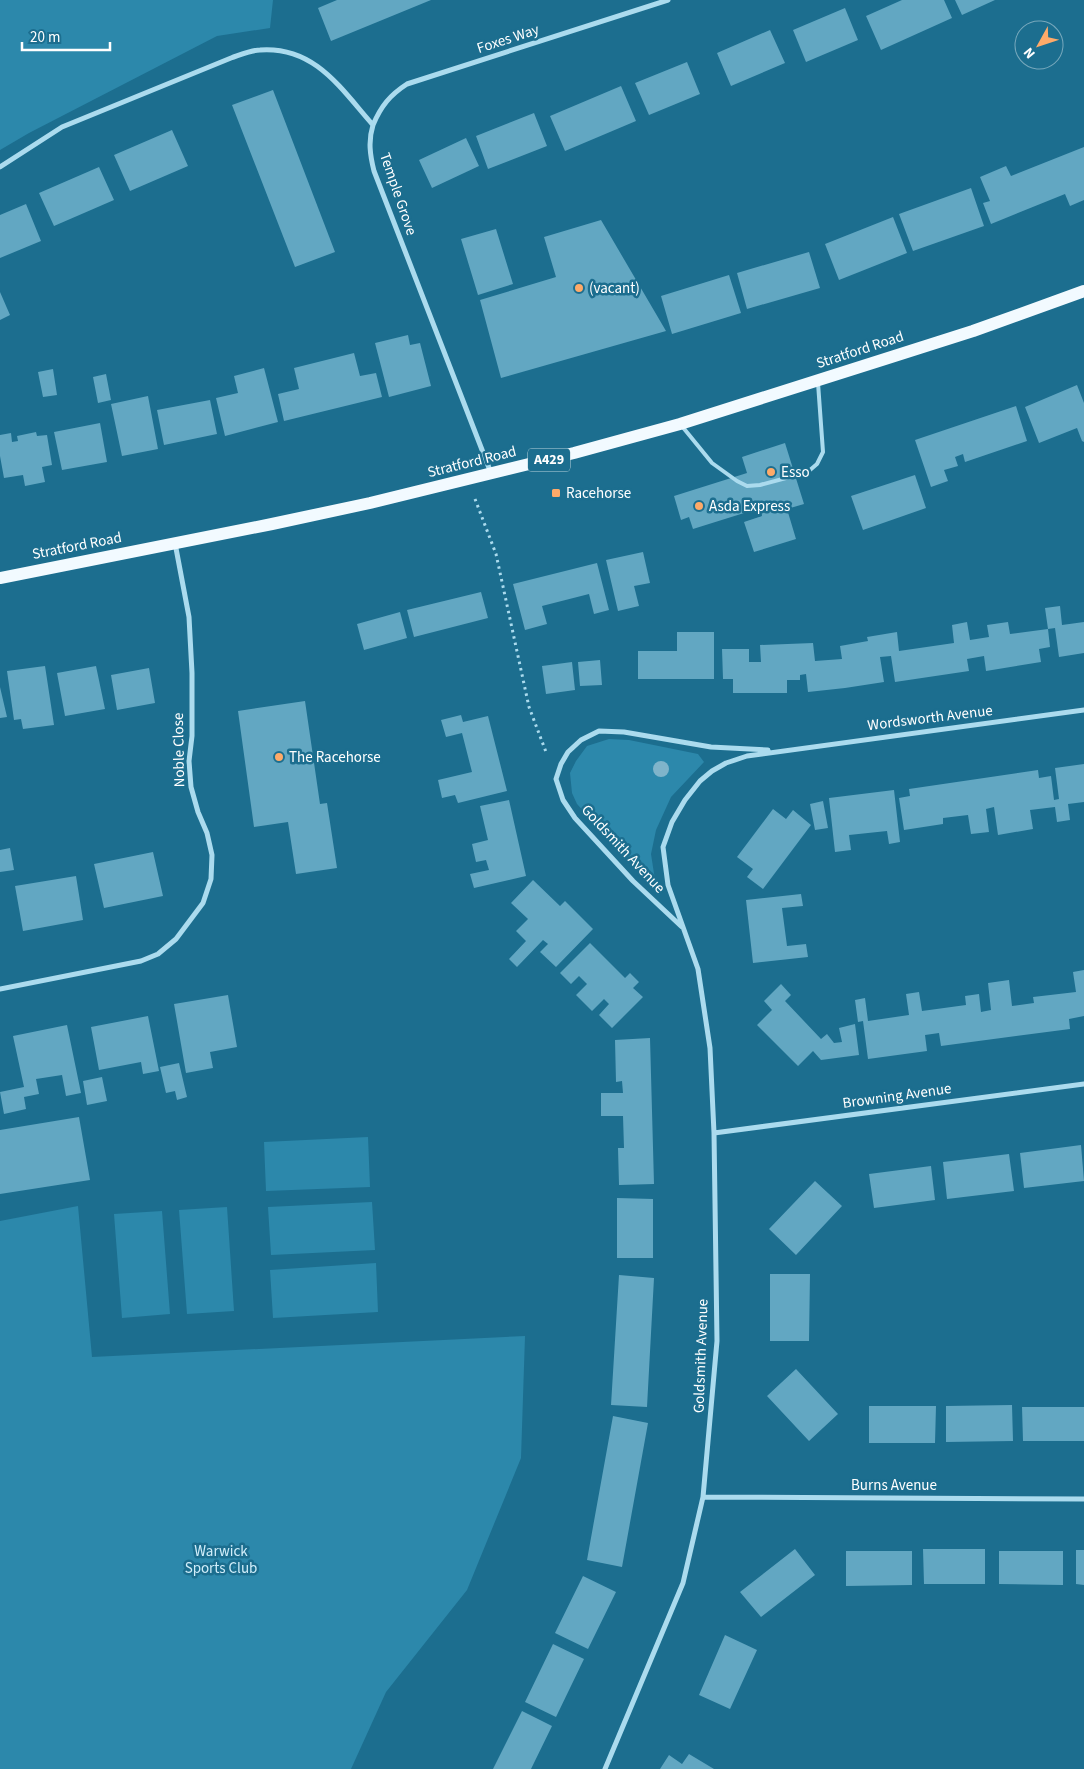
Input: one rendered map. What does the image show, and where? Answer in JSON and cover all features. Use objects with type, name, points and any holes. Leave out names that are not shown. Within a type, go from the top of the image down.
[{"type":"main road","name":"Stratford Road","points":[[0,578],[290,520],[574,454],[680,424],[818,381],[972,331],[1084,291]]},
{"type":"street","name":"Foxes Way","points":[[373,125],[385,102],[407,84],[668,0]]},
{"type":"street","points":[[0,167],[62,128],[231,58],[259,50],[277,50],[292,54],[319,66],[373,125]]},
{"type":"street","name":"Temple Grove","points":[[373,125],[370,133],[370,156],[374,171],[491,474]]},
{"type":"street","name":"Noble Close","points":[[0,989],[96,971],[150,958],[176,939],[202,903],[211,879],[212,855],[207,833],[190,787],[192,673],[189,617],[175,543]]},
{"type":"street","name":"Wordsworth Avenue","points":[[685,800],[700,781],[712,771],[726,763],[747,756],[1084,710]]},
{"type":"street","name":"Wordsworth Avenue","points":[[556,779],[568,752],[582,740],[598,731],[624,732],[711,747],[780,750]]},
{"type":"street","name":"Goldsmith Avenue","points":[[556,779],[563,800],[575,818],[632,881],[684,929]]},
{"type":"street","name":"Goldsmith Avenue","points":[[605,1769],[683,1583],[703,1497],[717,1341],[714,1133],[710,1048],[698,969],[668,885],[663,848],[672,822],[685,800]]},
{"type":"street","name":"Browning Avenue","points":[[714,1133],[1084,1084]]},
{"type":"street","name":"Burns Avenue","points":[[703,1497],[1084,1499]]},
{"type":"lane","points":[[680,424],[712,463],[738,482],[747,486],[786,478],[810,470],[817,464],[823,452],[818,381]]},
{"type":"path","points":[[467,480],[496,554],[529,707],[556,779]]},
{"type":"green space","points":[[0,0],[273,0],[270,28],[217,36],[29,133],[0,150]]},
{"type":"green space","points":[[609,739],[629,740],[698,754],[704,762],[671,797],[656,830],[651,854],[655,880],[654,888],[577,804],[572,793],[570,773],[576,761],[587,746]]},
{"type":"green space","points":[[368,1137],[370,1187],[266,1191],[264,1142]]},
{"type":"green space","points":[[372,1202],[375,1250],[271,1255],[268,1207]]},
{"type":"green space","name":"Warwick Sports Club","points":[[78,1206],[92,1357],[525,1336],[521,1458],[467,1590],[386,1692],[351,1769],[0,1769],[0,1221]]},
{"type":"green space","points":[[227,1207],[234,1311],[187,1314],[179,1210]]},
{"type":"green space","points":[[162,1211],[170,1314],[122,1318],[114,1214]]},
{"type":"green space","points":[[376,1263],[378,1312],[273,1318],[270,1270]]},
{"type":"building","points":[[337,0],[431,0],[331,41],[318,8]]},
{"type":"building","points":[[902,0],[944,0],[952,18],[881,50],[866,16]]},
{"type":"building","points":[[955,0],[995,0],[962,15]]},
{"type":"building","points":[[845,8],[858,40],[806,62],[793,30]]},
{"type":"building","points":[[770,30],[785,63],[731,86],[717,53]]},
{"type":"building","points":[[687,62],[700,94],[649,115],[635,83]]},
{"type":"building","points":[[621,86],[636,121],[565,151],[550,116]]},
{"type":"building","points":[[273,90],[335,252],[295,267],[232,105]]},
{"type":"building","points":[[534,113],[547,146],[488,169],[476,136]]},
{"type":"building","points":[[172,130],[188,166],[130,191],[114,155]]},
{"type":"building","points":[[466,138],[479,166],[432,188],[419,160]]},
{"type":"building","points":[[1084,147],[1084,200],[1070,206],[1065,194],[991,224],[983,203],[990,201],[980,177],[1006,166],[1011,176]]},
{"type":"building","points":[[99,167],[114,200],[54,226],[39,193]]},
{"type":"building","points":[[971,188],[984,226],[913,251],[899,214]]},
{"type":"building","points":[[26,204],[41,241],[0,258],[0,215]]},
{"type":"building","points":[[893,217],[907,253],[839,280],[825,244]]},
{"type":"building","name":"(vacant)","points":[[601,220],[666,331],[501,378],[480,300],[556,277],[544,237]]},
{"type":"building","points":[[496,229],[513,284],[478,295],[461,239]]},
{"type":"building","points":[[809,252],[820,288],[747,309],[737,273]]},
{"type":"building","points":[[729,275],[741,313],[672,334],[661,296]]},
{"type":"building","points":[[0,292],[10,315],[0,320]]},
{"type":"building","points":[[408,335],[410,345],[420,343],[431,386],[389,397],[375,343]]},
{"type":"building","points":[[354,353],[360,376],[376,373],[382,397],[284,421],[278,394],[299,389],[294,368]]},
{"type":"building","points":[[264,368],[278,422],[225,436],[216,398],[238,393],[234,376]]},
{"type":"building","points":[[53,369],[57,395],[43,397],[38,372]]},
{"type":"building","points":[[106,374],[111,400],[98,403],[93,377]]},
{"type":"building","points":[[1077,385],[1084,403],[1084,442],[1077,428],[1039,443],[1025,407]]},
{"type":"building","points":[[148,396],[158,449],[122,456],[111,404]]},
{"type":"building","points":[[210,400],[217,434],[164,445],[157,410]]},
{"type":"building","points":[[1016,406],[1027,441],[965,462],[963,454],[955,457],[958,466],[944,470],[948,481],[931,487],[915,440]]},
{"type":"building","points":[[100,423],[107,462],[62,470],[54,432]]},
{"type":"building","points":[[36,432],[37,436],[47,435],[52,465],[42,467],[45,482],[25,486],[23,475],[4,478],[0,456],[0,435],[11,433],[12,442],[18,441],[17,436]]},
{"type":"building","points":[[785,443],[804,504],[787,509],[796,539],[754,552],[744,522],[762,516],[760,508],[693,529],[689,517],[681,520],[674,496],[747,473],[742,457]]},
{"type":"building","points":[[915,475],[926,508],[863,530],[851,496]]},
{"type":"building","points":[[643,552],[650,583],[634,586],[639,606],[618,611],[606,560]]},
{"type":"building","points":[[597,563],[609,610],[594,614],[589,594],[542,606],[547,624],[525,630],[513,584]]},
{"type":"building","points":[[481,592],[488,618],[414,637],[407,610]]},
{"type":"building","points":[[1060,606],[1062,625],[1084,622],[1084,653],[1059,657],[1055,628],[1048,629],[1045,608]]},
{"type":"building","points":[[400,612],[407,638],[364,650],[357,624]]},
{"type":"building","points":[[967,622],[970,640],[989,637],[987,625],[1008,622],[1010,634],[1048,629],[1050,647],[1039,649],[1041,662],[986,671],[984,656],[967,659],[969,671],[895,682],[891,656],[880,657],[884,682],[808,692],[806,674],[800,675],[800,680],[787,680],[787,693],[733,693],[733,679],[723,679],[722,649],[749,649],[749,662],[761,662],[760,645],[813,643],[815,661],[842,659],[840,646],[868,641],[867,637],[897,632],[899,651],[954,643],[952,625]]},
{"type":"building","points":[[677,632],[714,632],[714,679],[638,679],[638,651],[677,651]]},
{"type":"building","points":[[600,660],[602,685],[580,686],[578,662]]},
{"type":"building","points":[[572,662],[575,690],[546,694],[542,666]]},
{"type":"building","points":[[45,666],[54,725],[23,729],[21,719],[14,720],[7,671]]},
{"type":"building","points":[[96,666],[105,709],[65,716],[57,673]]},
{"type":"building","points":[[149,668],[155,703],[117,710],[111,675]]},
{"type":"building","points":[[0,687],[7,717],[0,718]]},
{"type":"building","name":"The Racehorse","points":[[305,701],[320,804],[327,803],[337,868],[296,874],[288,822],[254,827],[238,711]]},
{"type":"building","points":[[461,715],[463,722],[488,716],[507,791],[458,803],[455,795],[442,798],[438,780],[472,772],[462,733],[446,737],[441,720]]},
{"type":"building","points":[[1084,764],[1084,802],[1068,804],[1070,820],[1057,822],[1055,807],[1030,810],[1033,829],[998,835],[994,807],[986,809],[989,832],[971,834],[968,815],[943,818],[943,824],[904,830],[899,798],[910,796],[909,789],[1038,770],[1039,778],[1051,776],[1054,800],[1059,799],[1055,768]]},
{"type":"building","points":[[894,790],[900,842],[889,844],[887,831],[849,835],[851,850],[835,852],[829,798]]},
{"type":"building","points":[[509,800],[526,876],[474,888],[470,874],[489,870],[486,860],[476,862],[472,844],[488,840],[480,806]]},
{"type":"building","points":[[823,801],[828,828],[815,830],[810,804]]},
{"type":"building","points":[[773,809],[786,819],[793,810],[811,825],[763,889],[747,877],[753,869],[737,857]]},
{"type":"building","points":[[10,848],[14,870],[0,872],[0,850]]},
{"type":"building","points":[[153,852],[163,896],[104,908],[94,864]]},
{"type":"building","points":[[76,876],[83,920],[23,931],[15,886]]},
{"type":"building","points":[[533,880],[560,906],[565,901],[593,929],[556,967],[540,952],[548,944],[543,940],[517,967],[509,959],[526,941],[516,931],[528,919],[511,903]]},
{"type":"building","points":[[801,894],[803,906],[782,908],[787,946],[806,944],[808,957],[753,963],[746,900]]},
{"type":"building","points":[[590,943],[625,978],[630,973],[639,982],[633,988],[643,997],[612,1028],[599,1015],[609,1004],[604,999],[592,1011],[576,995],[587,984],[579,976],[571,984],[560,973]]},
{"type":"building","points":[[1084,970],[1084,1016],[1069,1019],[1070,1029],[941,1046],[939,1033],[925,1035],[927,1051],[868,1059],[863,1021],[858,1022],[855,1000],[865,998],[868,1021],[909,1015],[906,994],[919,992],[922,1011],[966,1005],[965,996],[979,994],[981,1012],[991,1010],[988,983],[1009,980],[1012,1006],[1034,1003],[1033,997],[1076,992],[1073,972]]},
{"type":"building","points":[[781,984],[791,995],[785,1001],[821,1039],[827,1034],[834,1043],[842,1042],[839,1028],[855,1024],[859,1055],[821,1060],[813,1051],[798,1066],[757,1025],[772,1010],[764,1001]]},
{"type":"building","points":[[228,995],[237,1047],[210,1052],[213,1068],[186,1073],[174,1004]]},
{"type":"building","points":[[148,1016],[159,1071],[143,1074],[141,1062],[99,1070],[91,1027]]},
{"type":"building","points":[[67,1025],[81,1093],[66,1096],[62,1075],[36,1079],[39,1094],[24,1097],[26,1109],[4,1114],[0,1092],[24,1087],[13,1036]]},
{"type":"building","points":[[650,1038],[654,1184],[619,1185],[618,1148],[624,1148],[623,1116],[601,1116],[601,1093],[623,1093],[622,1081],[616,1082],[615,1040]]},
{"type":"building","points":[[179,1063],[187,1097],[177,1100],[175,1091],[166,1093],[160,1067]]},
{"type":"building","points":[[102,1077],[107,1101],[87,1105],[83,1081]]},
{"type":"building","points":[[79,1117],[90,1180],[0,1194],[0,1130]]},
{"type":"building","points":[[1081,1145],[1084,1181],[1024,1188],[1020,1153]]},
{"type":"building","points":[[1009,1154],[1014,1191],[947,1199],[943,1162]]},
{"type":"building","points":[[931,1166],[935,1200],[874,1208],[869,1174]]},
{"type":"building","points":[[815,1181],[842,1206],[796,1255],[769,1229]]},
{"type":"building","points":[[617,1198],[653,1199],[653,1258],[617,1258]]},
{"type":"building","points":[[770,1274],[810,1274],[809,1341],[770,1341]]},
{"type":"building","points":[[619,1275],[654,1278],[647,1407],[611,1405]]},
{"type":"building","points":[[796,1369],[838,1414],[809,1441],[767,1396]]},
{"type":"building","points":[[1012,1405],[1013,1441],[946,1442],[946,1406]]},
{"type":"building","points":[[869,1406],[936,1406],[935,1443],[869,1443]]},
{"type":"building","points":[[1022,1407],[1084,1407],[1084,1441],[1023,1441]]},
{"type":"building","points":[[613,1416],[648,1423],[622,1567],[587,1560]]},
{"type":"building","points":[[795,1549],[815,1575],[761,1617],[740,1592]]},
{"type":"building","points":[[923,1549],[985,1549],[985,1584],[924,1584]]},
{"type":"building","points":[[1076,1550],[1084,1550],[1084,1585],[1076,1584]]},
{"type":"building","points":[[846,1551],[912,1551],[912,1585],[846,1586]]},
{"type":"building","points":[[999,1551],[1063,1551],[1063,1585],[999,1584]]},
{"type":"building","points":[[583,1576],[616,1592],[588,1649],[555,1633]]},
{"type":"building","points":[[725,1635],[757,1650],[730,1709],[699,1695]]},
{"type":"building","points":[[553,1644],[584,1659],[556,1717],[525,1702]]},
{"type":"building","points":[[522,1711],[552,1726],[531,1769],[493,1769]]},
{"type":"building","points":[[689,1754],[714,1769],[660,1769],[669,1755],[682,1764]]},
{"type":"place","name":"(vacant)","points":[[579,288]]},
{"type":"place","name":"Esso","points":[[771,472]]},
{"type":"place","name":"Racehorse","points":[[556,493]]},
{"type":"place","name":"Asda Express","points":[[699,506]]},
{"type":"place","name":"The Racehorse","points":[[279,757]]}]
